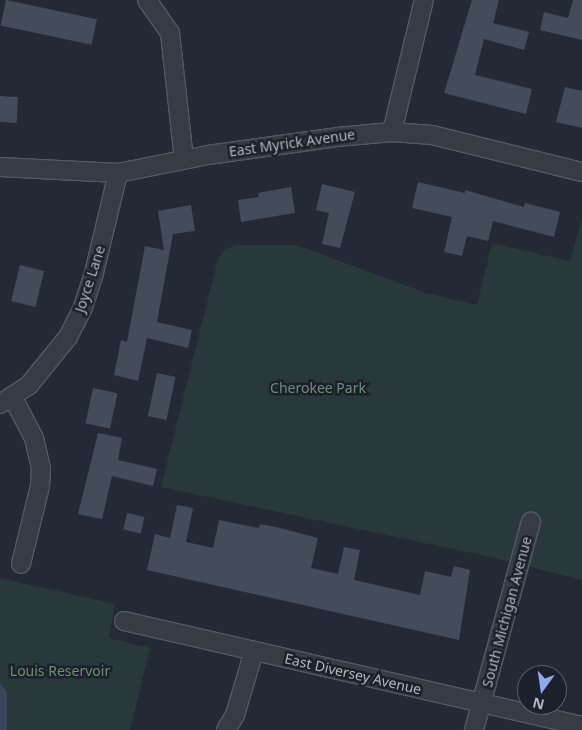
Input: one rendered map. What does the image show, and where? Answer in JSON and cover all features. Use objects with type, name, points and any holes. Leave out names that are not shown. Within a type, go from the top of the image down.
[{"type":"street","points":[[147,0],[170,33],[184,159]]},
{"type":"street","points":[[392,132],[424,0]]},
{"type":"street","name":"East Myrick Avenue","points":[[0,167],[118,173],[184,159],[337,137],[392,132],[432,135],[582,172]]},
{"type":"street","name":"Joyce Lane","points":[[21,564],[40,486],[41,468],[34,438],[6,401],[51,362],[83,307],[118,173]]},
{"type":"street","name":"South Michigan Avenue","points":[[474,730],[531,522]]},
{"type":"street","name":"East Diversey Avenue","points":[[124,621],[582,726]]},
{"type":"street","points":[[226,730],[235,716],[254,651]]},
{"type":"green space","name":"Cherokee Park","points":[[582,218],[582,580],[495,558],[161,487],[218,259],[225,249],[236,245],[297,245],[426,293],[477,305],[492,243],[570,261]]},
{"type":"green space","name":"Louis Reservoir","points":[[0,578],[115,604],[109,638],[150,648],[130,730],[0,730]]},
{"type":"water","points":[[0,683],[7,692],[7,730],[0,730]]},
{"type":"building","points":[[6,0],[97,19],[92,45],[1,25]]},
{"type":"building","points":[[472,0],[499,0],[493,23],[529,32],[524,50],[484,39],[475,75],[532,89],[526,114],[444,93]]},
{"type":"building","points":[[573,0],[582,0],[582,40],[540,30],[544,12],[568,18]]},
{"type":"building","points":[[565,87],[582,91],[582,128],[556,122]]},
{"type":"building","points":[[0,96],[18,97],[17,123],[0,122]]},
{"type":"building","points":[[418,182],[465,193],[465,190],[524,207],[525,203],[560,212],[554,237],[493,221],[488,241],[467,236],[462,256],[444,252],[452,217],[412,208]]},
{"type":"building","points":[[322,184],[355,192],[340,248],[322,244],[329,213],[316,210]]},
{"type":"building","points":[[291,187],[295,213],[241,222],[238,200],[259,197],[258,193]]},
{"type":"building","points":[[191,205],[195,231],[173,234],[157,322],[192,330],[188,348],[147,338],[138,381],[114,375],[121,340],[127,342],[145,246],[164,250],[158,211]]},
{"type":"building","points":[[20,265],[44,271],[35,307],[11,301]]},
{"type":"building","points":[[157,373],[176,377],[166,420],[148,416]]},
{"type":"building","points":[[93,388],[117,393],[110,428],[86,423]]},
{"type":"building","points":[[98,433],[122,438],[118,460],[157,469],[153,486],[112,476],[102,519],[78,514]]},
{"type":"building","points":[[177,505],[193,508],[186,542],[213,548],[219,520],[259,528],[260,524],[276,527],[318,538],[311,568],[338,574],[344,547],[360,550],[354,580],[420,595],[425,571],[451,577],[454,566],[470,570],[459,640],[147,570],[155,534],[170,538]]},
{"type":"building","points":[[127,513],[145,517],[141,534],[123,530]]}]
